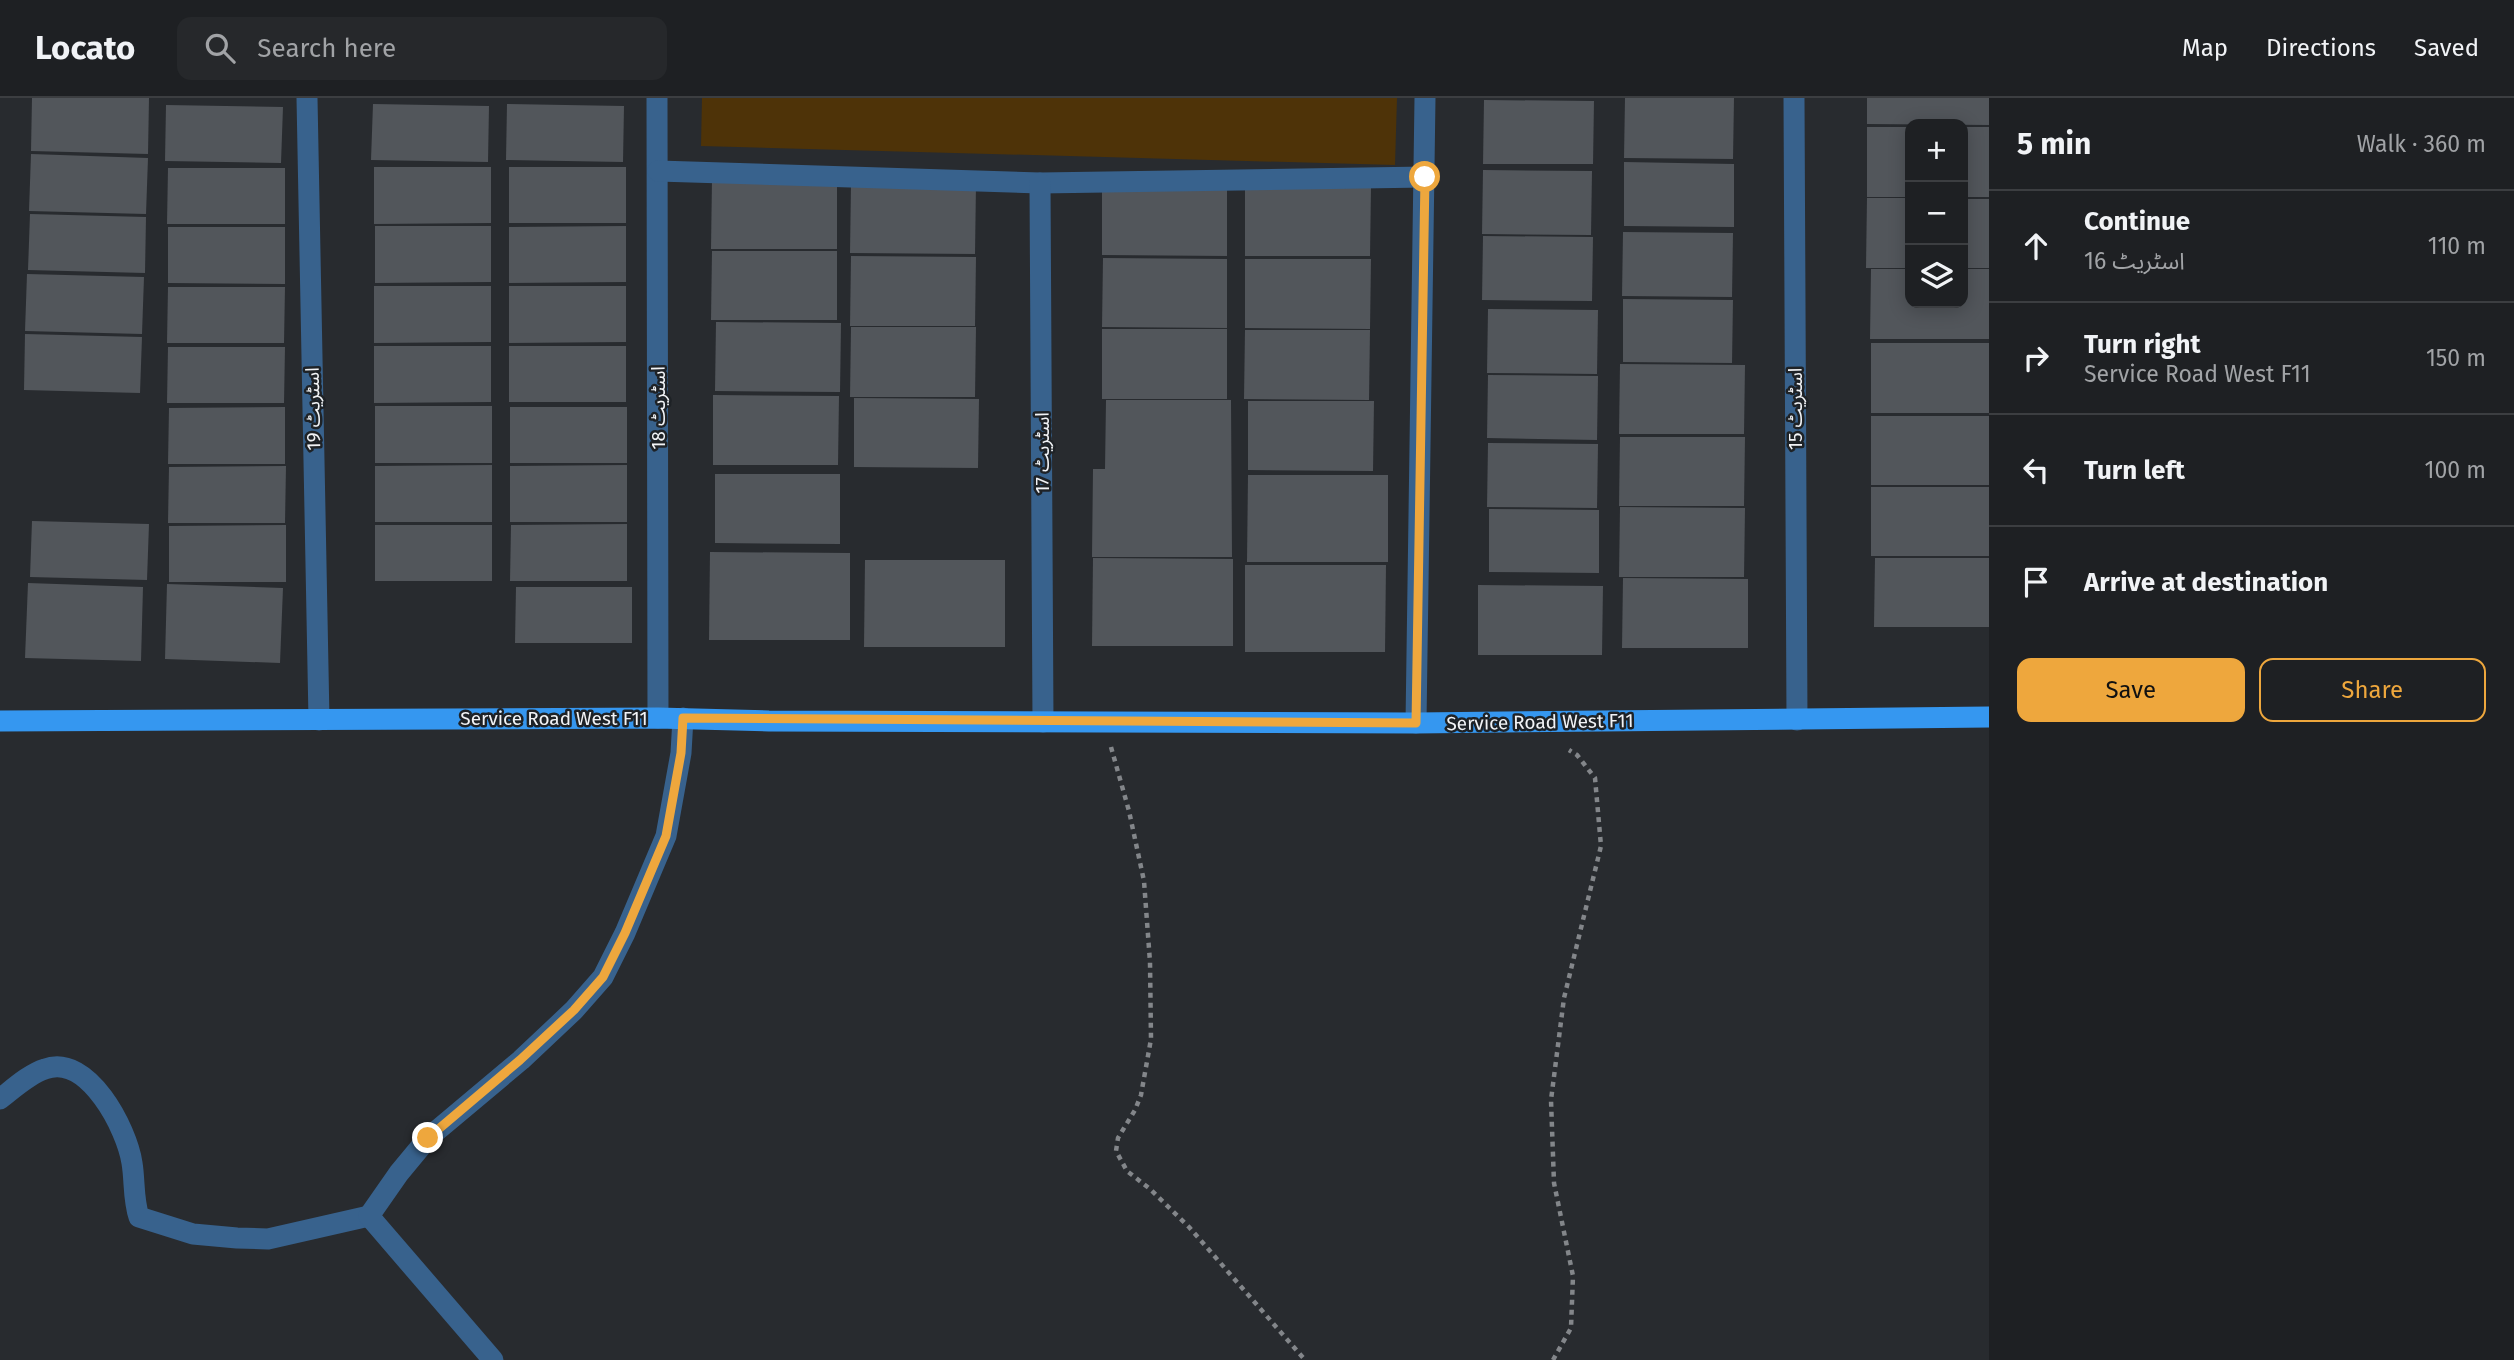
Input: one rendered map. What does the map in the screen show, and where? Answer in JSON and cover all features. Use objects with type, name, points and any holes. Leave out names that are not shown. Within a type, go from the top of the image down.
[{"type":"main road","name":"Service Road West F11","points":[[0,721],[683,718],[1416,723],[1989,717]]},
{"type":"street","name":"اسٹریٹ 19","points":[[307,98],[319,720]]},
{"type":"street","name":"اسٹریٹ 18","points":[[657,98],[658,718]]},
{"type":"street","points":[[1416,723],[1425,98]]},
{"type":"street","name":"اسٹریٹ 15","points":[[1794,98],[1797,720]]},
{"type":"street","points":[[658,171],[1040,183],[1425,177]]},
{"type":"street","name":"اسٹریٹ 17","points":[[1040,183],[1043,722]]},
{"type":"street","points":[[0,1099],[45,1068],[66,1067],[93,1084],[119,1122],[132,1161],[135,1206],[139,1217],[193,1234],[268,1239],[369,1216],[428,1138],[520,1060],[574,1010],[603,977],[625,933],[666,836],[681,753],[683,718]]},
{"type":"street","points":[[369,1216],[493,1360]]},
{"type":"path","points":[[1105,722],[1129,811],[1144,881],[1150,962],[1151,1039],[1141,1095],[1118,1138],[1116,1151],[1127,1171],[1189,1227],[1305,1360]]},
{"type":"path","points":[[1553,1360],[1571,1328],[1573,1276],[1554,1183],[1550,1100],[1564,998],[1601,845],[1595,778],[1577,755],[1567,748]]},
{"type":"shaded area","points":[[702,98],[1397,98],[1395,165],[701,146]]},
{"type":"building","points":[[32,98],[149,98],[148,154],[31,151]]},
{"type":"building","points":[[1625,98],[1734,98],[1733,159],[1624,158]]},
{"type":"building","points":[[1867,98],[1989,98],[1989,125],[1968,125],[1968,119],[1905,119],[1905,124],[1867,124]]},
{"type":"building","points":[[1484,100],[1594,101],[1593,164],[1483,164]]},
{"type":"building","points":[[373,104],[489,106],[488,162],[371,160]]},
{"type":"building","points":[[507,104],[624,106],[623,162],[506,160]]},
{"type":"building","points":[[166,105],[283,107],[281,163],[165,161]]},
{"type":"building","points":[[1867,127],[1905,127],[1905,197],[1867,197]]},
{"type":"building","points":[[1968,127],[1989,127],[1989,197],[1968,197]]},
{"type":"building","points":[[31,154],[148,158],[146,214],[29,211]]},
{"type":"building","points":[[1624,162],[1734,164],[1734,227],[1624,226]]},
{"type":"building","points":[[374,167],[491,167],[491,223],[374,224]]},
{"type":"building","points":[[509,167],[626,167],[626,223],[509,223]]},
{"type":"building","points":[[168,168],[285,168],[285,224],[167,224]]},
{"type":"building","points":[[1483,170],[1592,171],[1591,235],[1482,234]]},
{"type":"building","points":[[712,179],[837,179],[837,249],[711,249]]},
{"type":"building","points":[[851,184],[976,184],[975,254],[850,253]]},
{"type":"building","points":[[1102,186],[1227,186],[1227,256],[1102,255]]},
{"type":"building","points":[[1245,187],[1371,187],[1370,256],[1245,256]]},
{"type":"building","points":[[1867,198],[1905,198],[1905,268],[1866,268]]},
{"type":"building","points":[[1968,199],[1989,199],[1989,268],[1968,268]]},
{"type":"building","points":[[30,214],[146,217],[145,273],[28,270]]},
{"type":"building","points":[[375,226],[491,226],[491,282],[375,283]]},
{"type":"building","points":[[626,226],[626,282],[509,283],[509,227]]},
{"type":"building","points":[[168,227],[285,227],[285,284],[168,283]]},
{"type":"building","points":[[1623,232],[1733,233],[1732,297],[1622,296]]},
{"type":"building","points":[[1483,236],[1593,237],[1592,301],[1482,300]]},
{"type":"building","points":[[712,251],[837,251],[837,320],[711,320]]},
{"type":"building","points":[[851,256],[976,257],[975,326],[850,326]]},
{"type":"building","points":[[1103,258],[1227,259],[1227,328],[1102,327]]},
{"type":"building","points":[[1245,259],[1371,259],[1370,329],[1245,328]]},
{"type":"building","points":[[1871,269],[1905,269],[1905,308],[1968,308],[1968,269],[1989,269],[1989,339],[1870,339]]},
{"type":"building","points":[[27,274],[144,277],[142,334],[25,331]]},
{"type":"building","points":[[374,286],[491,286],[491,342],[374,343]]},
{"type":"building","points":[[509,286],[626,286],[626,342],[509,343]]},
{"type":"building","points":[[168,287],[285,287],[284,343],[167,343]]},
{"type":"building","points":[[1623,299],[1733,300],[1732,363],[1623,362]]},
{"type":"building","points":[[1488,309],[1598,310],[1597,374],[1487,373]]},
{"type":"building","points":[[716,322],[841,323],[840,392],[715,391]]},
{"type":"building","points":[[851,327],[976,327],[975,397],[850,397]]},
{"type":"building","points":[[1102,329],[1227,329],[1227,399],[1102,399]]},
{"type":"building","points":[[1245,330],[1370,330],[1369,400],[1244,399]]},
{"type":"building","points":[[25,334],[142,337],[140,393],[24,390]]},
{"type":"building","points":[[1871,343],[1989,343],[1989,413],[1871,413]]},
{"type":"building","points":[[374,346],[491,346],[491,402],[374,403]]},
{"type":"building","points":[[509,346],[626,346],[626,402],[509,402]]},
{"type":"building","points":[[168,347],[285,347],[284,403],[167,403]]},
{"type":"building","points":[[1620,364],[1745,365],[1744,434],[1619,434]]},
{"type":"building","points":[[1488,375],[1598,376],[1597,440],[1487,438]]},
{"type":"building","points":[[713,395],[839,396],[838,465],[713,465]]},
{"type":"building","points":[[854,398],[979,399],[978,468],[854,467]]},
{"type":"building","points":[[1106,400],[1231,400],[1232,557],[1092,557],[1093,469],[1105,469]]},
{"type":"building","points":[[1248,401],[1374,401],[1373,471],[1248,470]]},
{"type":"building","points":[[375,406],[492,406],[492,463],[375,463]]},
{"type":"building","points":[[285,407],[285,464],[168,464],[169,408]]},
{"type":"building","points":[[510,407],[627,407],[627,463],[510,463]]},
{"type":"building","points":[[1871,416],[1989,416],[1989,485],[1871,485]]},
{"type":"building","points":[[1620,437],[1745,437],[1744,506],[1619,506]]},
{"type":"building","points":[[1488,443],[1598,444],[1597,508],[1487,507]]},
{"type":"building","points":[[492,465],[492,522],[375,522],[375,466]]},
{"type":"building","points":[[627,465],[627,522],[510,522],[510,466]]},
{"type":"building","points":[[286,466],[285,523],[168,523],[169,467]]},
{"type":"building","points":[[715,474],[840,474],[840,544],[715,543]]},
{"type":"building","points":[[1248,475],[1388,475],[1388,562],[1247,562]]},
{"type":"building","points":[[1871,487],[1989,487],[1989,556],[1871,556]]},
{"type":"building","points":[[1620,507],[1745,508],[1744,577],[1619,577]]},
{"type":"building","points":[[1489,509],[1599,510],[1599,573],[1489,572]]},
{"type":"building","points":[[32,521],[149,524],[147,580],[30,577]]},
{"type":"building","points":[[627,524],[627,581],[510,581],[511,525]]},
{"type":"building","points":[[286,525],[286,582],[169,582],[169,526]]},
{"type":"building","points":[[375,525],[492,525],[492,581],[375,581]]},
{"type":"building","points":[[710,552],[850,553],[850,640],[709,640]]},
{"type":"building","points":[[1093,558],[1233,559],[1233,646],[1092,646]]},
{"type":"building","points":[[1875,558],[1989,558],[1989,627],[1874,627]]},
{"type":"building","points":[[865,560],[1005,560],[1005,647],[864,647]]},
{"type":"building","points":[[1245,565],[1386,565],[1385,652],[1245,652]]},
{"type":"building","points":[[1623,578],[1748,579],[1748,648],[1622,648]]},
{"type":"building","points":[[28,583],[143,587],[141,661],[25,658]]},
{"type":"building","points":[[167,584],[283,588],[280,663],[165,659]]},
{"type":"building","points":[[1478,585],[1603,586],[1602,655],[1478,655]]},
{"type":"building","points":[[516,587],[632,587],[632,643],[515,643]]},
{"type":"route","points":[[428,1138],[520,1060],[574,1010],[603,977],[625,933],[666,836],[681,753],[683,718],[769,721],[1416,723],[1425,177]]}]
